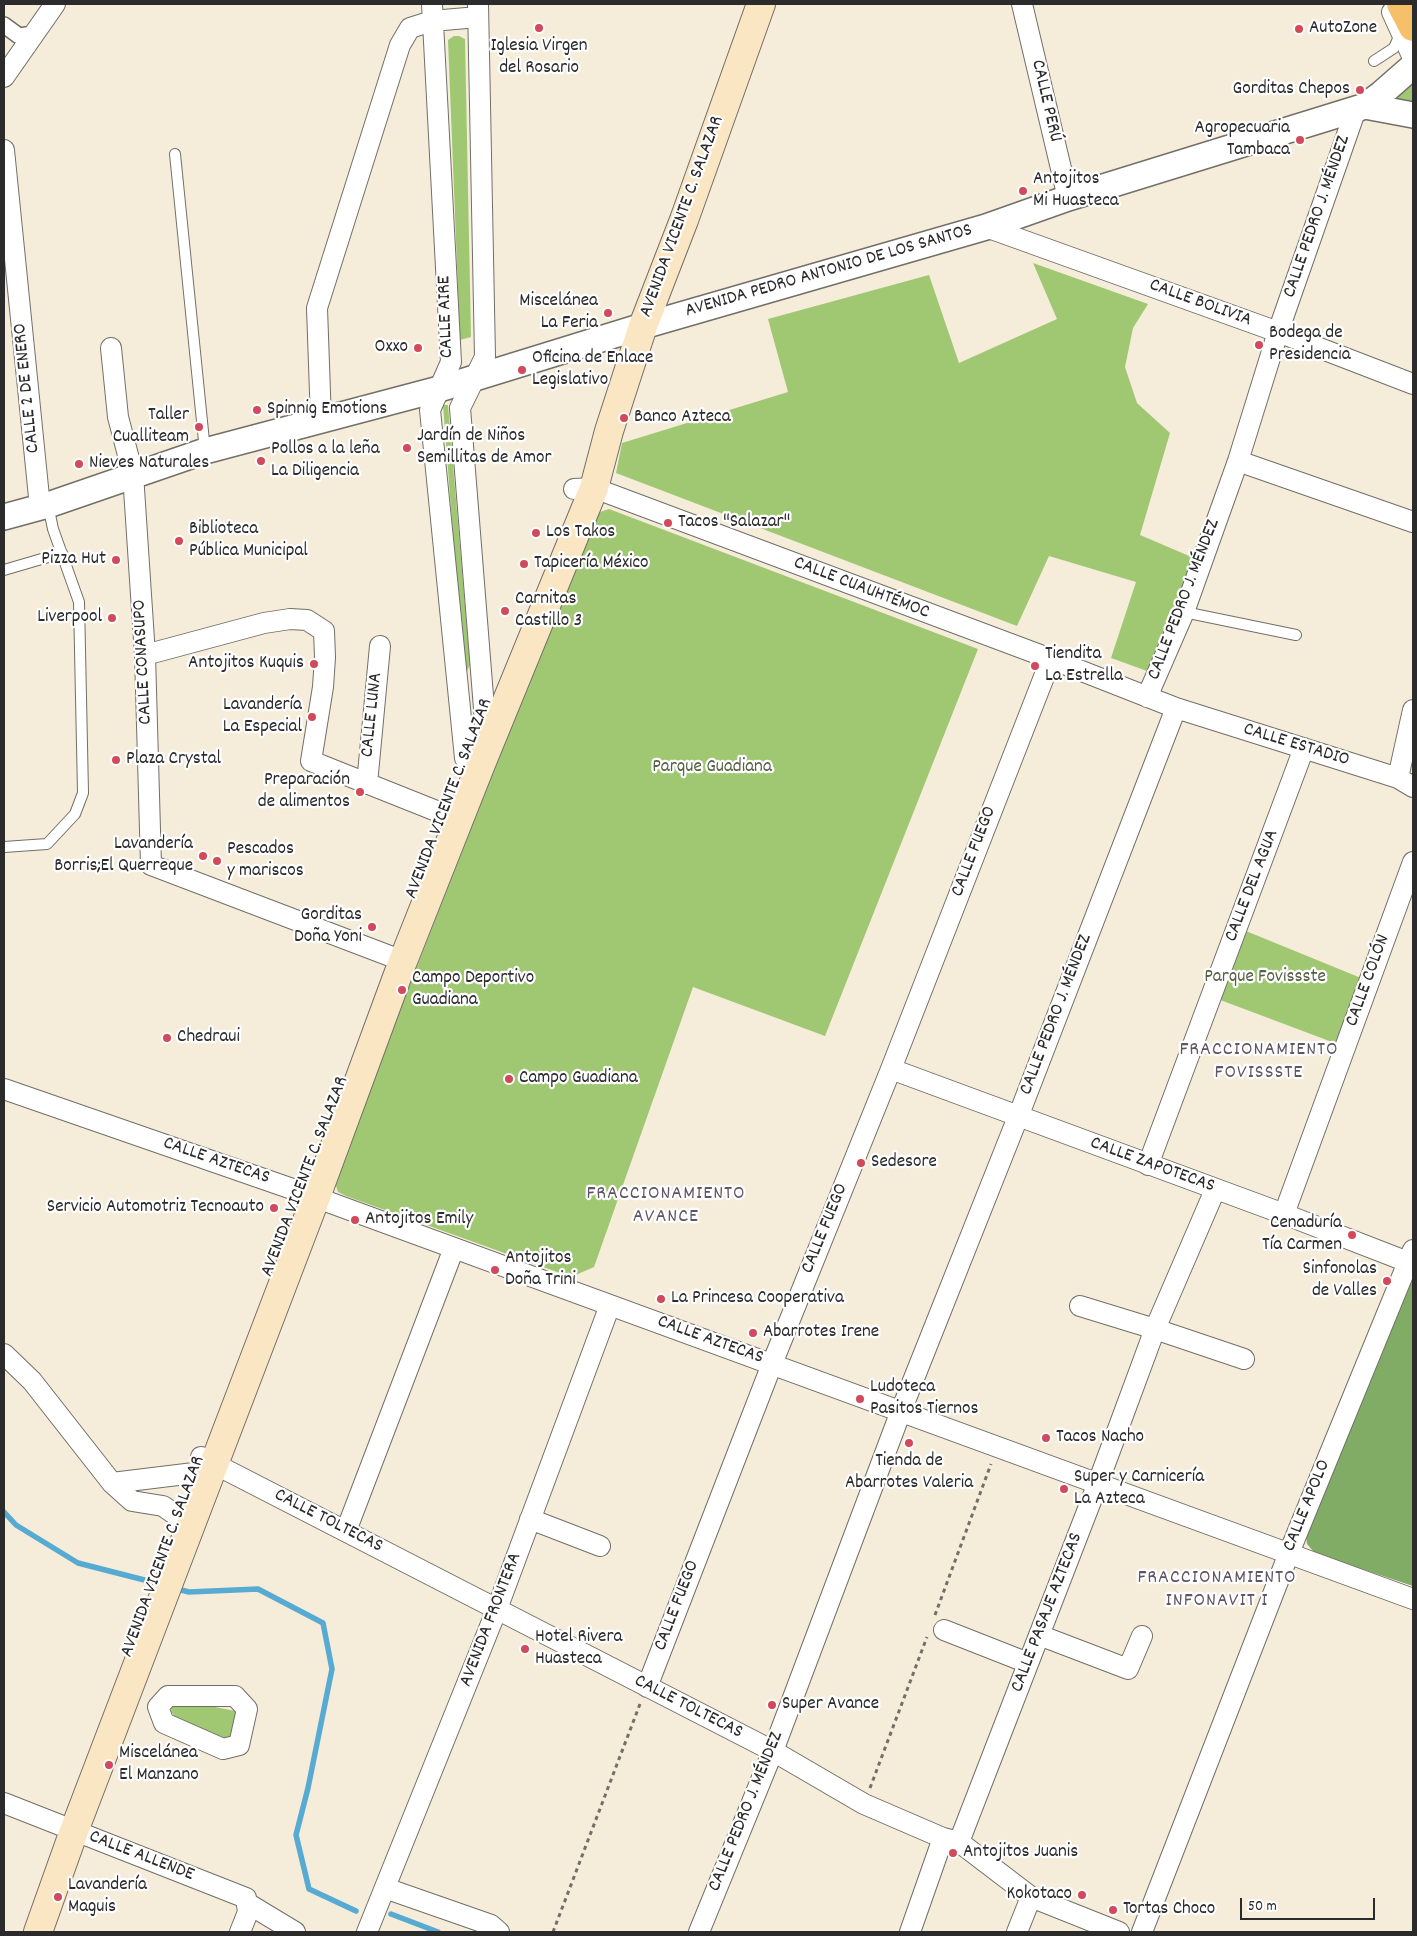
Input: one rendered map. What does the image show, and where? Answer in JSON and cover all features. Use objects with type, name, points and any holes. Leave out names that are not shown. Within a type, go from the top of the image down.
[{"type":"main road","name":"AVENIDA VICENTE C. SALAZAR","points":[[478,756],[484,709],[609,431],[643,326],[684,220],[761,4]]},
{"type":"main road","points":[[1401,4],[1407,29]]},
{"type":"main road","name":"AVENIDA VICENTE C. SALAZAR","points":[[22,1932],[67,1829],[119,1696],[203,1465],[309,1194],[396,958],[584,489]]},
{"type":"main road","name":"AVENIDA VICENTE C. SALAZAR","points":[[38,1932],[67,1829]]},
{"type":"street","points":[[4,77],[54,4]]},
{"type":"street","name":"CALLE PERÚ","points":[[1022,4],[1068,198]]},
{"type":"street","points":[[1387,4],[1407,29],[1413,58]]},
{"type":"street","points":[[321,421],[317,308],[400,45],[410,28],[432,13],[478,11]]},
{"type":"street","name":"CALLE AIRE","points":[[478,11],[485,357],[460,408],[484,709]]},
{"type":"street","name":"CALLE AIRE","points":[[432,13],[451,362],[430,410],[478,756]]},
{"type":"street","points":[[4,25],[18,36],[34,34]]},
{"type":"street","points":[[1361,108],[1413,66]]},
{"type":"street","points":[[1361,108],[1413,116]]},
{"type":"street","name":"AVENIDA PEDRO ANTONIO DE LOS SANTOS","points":[[4,517],[44,506],[205,450],[439,389],[643,326],[986,227],[1068,198],[1361,108]]},
{"type":"street","name":"CALLE PEDRO J. MÉNDEZ","points":[[700,1932],[772,1751],[901,1411],[1018,1117],[1176,708],[1147,697],[1184,612],[1238,461],[1278,332],[1361,108]]},
{"type":"street","name":"CALLE 2 DE ENERO","points":[[4,150],[44,506]]},
{"type":"street","name":"CALLE BOLIVIA","points":[[986,227],[1278,332],[1413,384]]},
{"type":"street","name":"CALLE CONASUPO","points":[[110,348],[118,417],[133,474],[145,655],[151,865],[396,958]]},
{"type":"street","points":[[1238,461],[1413,522]]},
{"type":"street","name":"CALLE CUAUHTÉMOC","points":[[584,489],[1147,697]]},
{"type":"street","points":[[145,655],[264,623],[290,619],[307,620],[324,632],[325,657],[323,687],[311,761],[451,817]]},
{"type":"street","name":"CALLE LUNA","points":[[366,784],[380,646]]},
{"type":"street","name":"CALLE FUEGO","points":[[647,1687],[772,1364],[891,1069],[1051,660]]},
{"type":"street","name":"CALLE ESTADIO","points":[[1176,708],[1405,782]]},
{"type":"street","points":[[1405,782],[1413,710]]},
{"type":"street","name":"CALLE DEL AGUA","points":[[1148,1165],[1304,748]]},
{"type":"street","name":"CALLE COLÓN","points":[[1284,1214],[1413,862]]},
{"type":"street","name":"CALLE ZAPOTECAS","points":[[891,1069],[1215,1190],[1412,1259]]},
{"type":"street","name":"CALLE AZTECAS","points":[[4,1089],[309,1194],[1413,1599]]},
{"type":"street","name":"CALLE PASAJE AZTECAS","points":[[910,1932],[1028,1663],[1155,1329],[1215,1190]]},
{"type":"street","points":[[346,1532],[454,1248]]},
{"type":"street","name":"CALLE APOLO","points":[[1142,1932],[1289,1553],[1412,1259]]},
{"type":"street","name":"AVENIDA FRONTERA","points":[[367,1932],[497,1609],[610,1305]]},
{"type":"street","points":[[1080,1306],[1244,1359]]},
{"type":"street","points":[[4,1354],[32,1381],[112,1483],[132,1501],[163,1506],[184,1521]]},
{"type":"street","points":[[112,1483],[203,1465]]},
{"type":"street","name":"CALLE TOLTECAS","points":[[203,1465],[346,1532],[497,1609],[772,1751],[864,1804],[951,1840],[1031,1897],[1119,1932]]},
{"type":"street","points":[[530,1519],[600,1546]]},
{"type":"street","points":[[944,1630],[1028,1663]]},
{"type":"street","points":[[1039,1635],[1128,1668],[1142,1636]]},
{"type":"street","points":[[119,1696],[158,1707]]},
{"type":"street","name":"CALLE ALLENDE","points":[[4,1803],[246,1898],[247,1903]]},
{"type":"street","points":[[385,1888],[491,1925],[500,1932]]},
{"type":"street","points":[[1017,1932],[1031,1897]]},
{"type":"street","points":[[240,1932],[248,1912],[247,1903]]},
{"type":"street","points":[[247,1903],[295,1932]]},
{"type":"lane","points":[[1374,61],[1394,48],[1407,29]]},
{"type":"lane","points":[[175,154],[205,450]]},
{"type":"lane","points":[[4,847],[47,844],[75,814],[83,793],[79,602],[44,506]]},
{"type":"lane","points":[[4,570],[62,553]]},
{"type":"lane","points":[[1184,612],[1296,635]]},
{"type":"path","points":[[508,46],[518,40]]},
{"type":"path","points":[[553,1932],[647,1687]]},
{"type":"green space","points":[[454,36],[465,39],[471,337],[460,340],[448,40]]},
{"type":"green space","points":[[1411,77],[1413,108],[1389,103]]},
{"type":"green space","points":[[1033,263],[1148,304],[1133,328],[1125,367],[1137,403],[1170,433],[1140,535],[1194,558],[1147,671],[1111,658],[1136,582],[1049,556],[1017,626],[616,473],[622,443],[788,392],[768,319],[929,275],[959,363],[1057,319]]},
{"type":"green space","points":[[443,405],[448,405],[470,665],[464,677]]},
{"type":"green space","name":"Parque Guadiana","points":[[609,509],[978,649],[825,1036],[693,987],[594,1267],[571,1277],[346,1196],[338,1192],[335,1176],[594,514]]},
{"type":"green space","name":"Parque Fovissste","points":[[1241,929],[1366,980],[1340,1045],[1215,998]]},
{"type":"green space","points":[[1413,1273],[1413,1586],[1323,1556],[1313,1551],[1307,1544],[1306,1536]]},
{"type":"green space","points":[[217,1700],[215,1707],[240,1712],[232,1741],[188,1724],[175,1717],[171,1711],[172,1703]]},
{"type":"waterway","points":[[4,1512],[16,1525],[78,1563],[160,1584]]},
{"type":"waterway","points":[[173,1588],[189,1592],[258,1589],[323,1623],[332,1669],[308,1788],[296,1835],[309,1889],[356,1911]]},
{"type":"waterway","points":[[391,1914],[438,1932]]},
{"type":"place","name":"Iglesia Virgen del Rosario","points":[[539,28]]},
{"type":"place","name":"AutoZone","points":[[1299,29]]},
{"type":"place","name":"Gorditas Chepos","points":[[1360,90]]},
{"type":"place","name":"Agropecuaria Tambaca","points":[[1300,140]]},
{"type":"place","name":"Antojitos Mi Huasteca","points":[[1023,191]]},
{"type":"place","name":"Miscelánea La Feria","points":[[608,313]]},
{"type":"place","name":"Bodega de Presidencia","points":[[1259,345]]},
{"type":"place","name":"Oxxo","points":[[418,348]]},
{"type":"place","name":"Oficina de Enlace Legislativo","points":[[522,370]]},
{"type":"place","name":"Spinnig Emotions","points":[[257,410]]},
{"type":"place","name":"Banco Azteca","points":[[624,418]]},
{"type":"place","name":"Taller Cualliteam","points":[[199,427]]},
{"type":"place","name":"Jardín de Niños Semillitas de Amor","points":[[407,448]]},
{"type":"place","name":"Pollos a la leña La Diligencia","points":[[261,461]]},
{"type":"place","name":"Nieves Naturales","points":[[79,464]]},
{"type":"place","name":"Tacos \"Salazar\"","points":[[668,523]]},
{"type":"place","name":"Los Takos","points":[[536,533]]},
{"type":"place","name":"Biblioteca Pública Municipal","points":[[179,541]]},
{"type":"place","name":"Pizza Hut","points":[[116,560]]},
{"type":"place","name":"Tapicería México","points":[[524,564]]},
{"type":"place","name":"Carnitas Castillo 3","points":[[505,611]]},
{"type":"place","name":"Liverpool","points":[[112,618]]},
{"type":"place","name":"Antojitos Kuquis","points":[[314,664]]},
{"type":"place","name":"Tiendita La Estrella","points":[[1035,666]]},
{"type":"place","name":"Lavandería La Especial","points":[[312,717]]},
{"type":"place","name":"Plaza Crystal","points":[[116,760]]},
{"type":"place","name":"Preparación de alimentos","points":[[360,792]]},
{"type":"place","name":"Lavandería Borris;El Querreque","points":[[203,856]]},
{"type":"place","name":"Pescados y mariscos","points":[[217,861]]},
{"type":"place","name":"Gorditas Doña Yoni","points":[[372,927]]},
{"type":"place","name":"Campo Deportivo Guadiana","points":[[402,990]]},
{"type":"place","name":"Chedraui","points":[[167,1038]]},
{"type":"place","name":"Campo Guadiana","points":[[509,1079]]},
{"type":"place","name":"Sedesore","points":[[861,1163]]},
{"type":"place","name":"Servicio Automotriz Tecnoauto","points":[[274,1208]]},
{"type":"place","name":"Antojitos Emily","points":[[355,1220]]},
{"type":"place","name":"Cenaduría Tía Carmen","points":[[1352,1235]]},
{"type":"place","name":"Antojitos Doña Trini","points":[[495,1270]]},
{"type":"place","name":"Sinfonolas de Valles","points":[[1387,1281]]},
{"type":"place","name":"La Princesa Cooperativa","points":[[661,1299]]},
{"type":"place","name":"Abarrotes Irene","points":[[753,1333]]},
{"type":"place","name":"Ludoteca Pasitos Tiernos","points":[[860,1399]]},
{"type":"place","name":"Tacos Nacho","points":[[1046,1438]]},
{"type":"place","name":"Tienda de Abarrotes Valeria","points":[[909,1443]]},
{"type":"place","name":"Super y Carnicería La Azteca","points":[[1064,1489]]},
{"type":"place","name":"Hotel Rivera Huasteca","points":[[525,1649]]},
{"type":"place","name":"Super Avance","points":[[772,1705]]},
{"type":"place","name":"Miscelánea El Manzano","points":[[109,1765]]},
{"type":"place","name":"Antojitos Juanis","points":[[953,1853]]},
{"type":"place","name":"Kokotaco","points":[[1082,1895]]},
{"type":"place","name":"Lavandería Maguis","points":[[58,1897]]},
{"type":"place","name":"Tortas Choco","points":[[1113,1910]]},
{"type":"district","name":"FRACCIONAMIENTO FOVISSSTE","points":[[1259,1062]]},
{"type":"district","name":"FRACCIONAMIENTO AVANCE","points":[[666,1206]]},
{"type":"district","name":"FRACCIONAMIENTO INFONAVIT I","points":[[1217,1590]]}]
